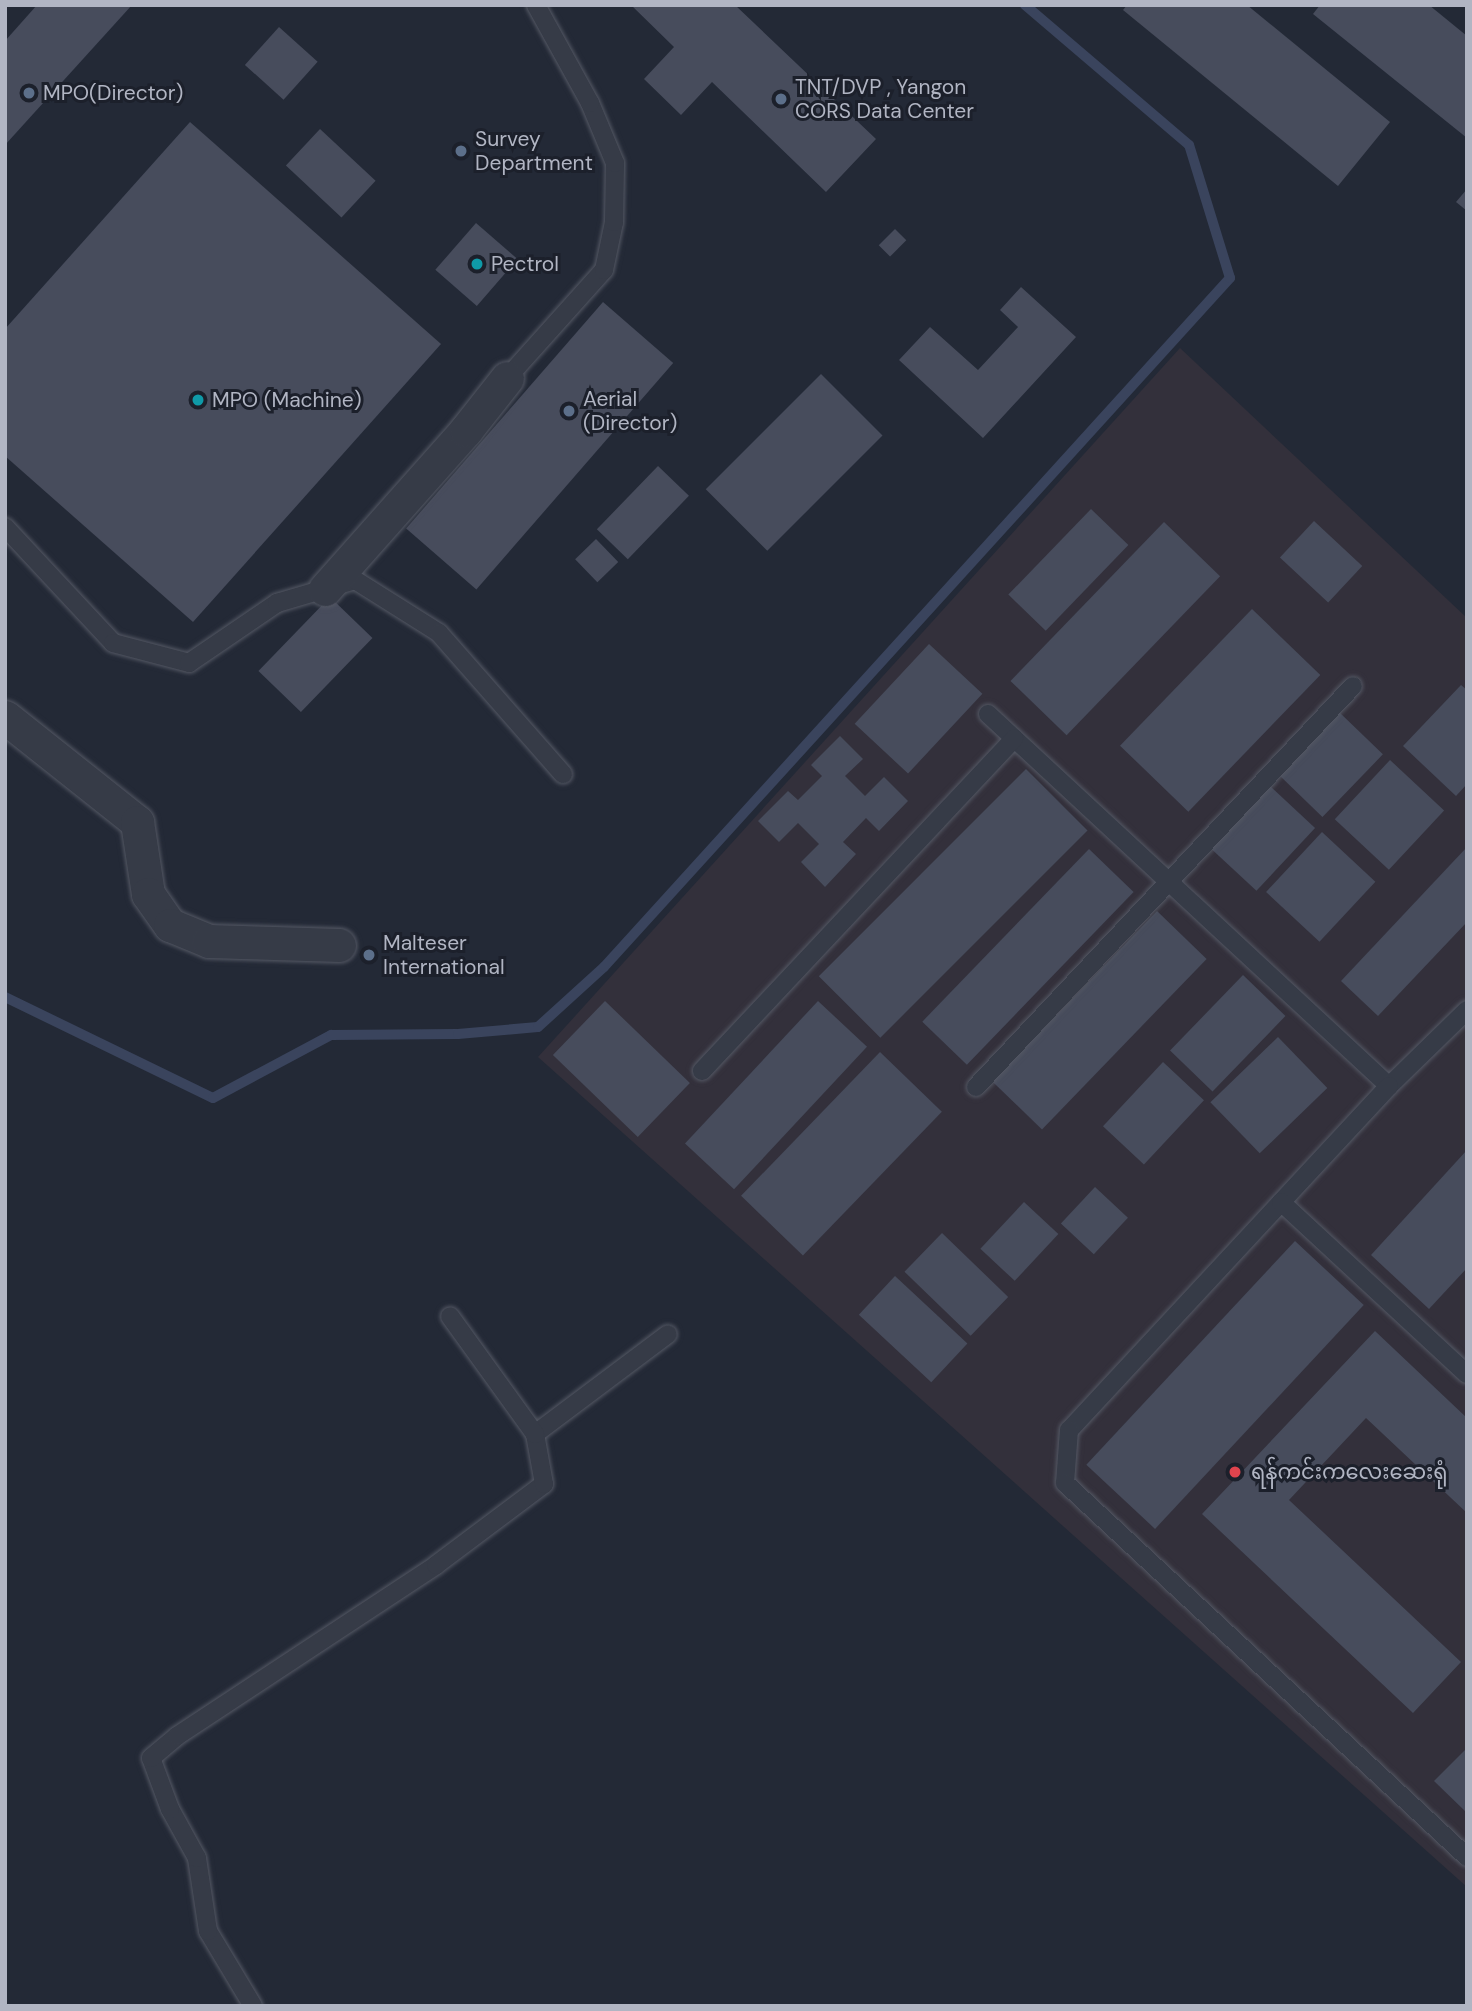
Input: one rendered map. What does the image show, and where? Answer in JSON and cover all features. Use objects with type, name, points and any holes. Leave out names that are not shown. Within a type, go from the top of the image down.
[{"type":"street","points":[[326,589],[466,430],[506,377]]},
{"type":"street","points":[[5,717],[137,822],[148,894],[170,925],[209,941],[339,945]]},
{"type":"lane","points":[[506,377],[604,270],[614,222],[615,163],[590,103],[537,5]]},
{"type":"lane","points":[[5,527],[113,643],[189,663],[277,603],[355,580],[439,633],[563,774]]},
{"type":"lane","points":[[976,1087],[1353,686]]},
{"type":"lane","points":[[988,715],[1389,1086]]},
{"type":"lane","points":[[702,1071],[1014,739]]},
{"type":"lane","points":[[1467,1010],[1389,1086],[1069,1430],[1065,1483],[1467,1857]]},
{"type":"lane","points":[[1280,1202],[1467,1374]]},
{"type":"lane","points":[[253,2006],[208,1931],[197,1858],[170,1809],[151,1758],[177,1736],[436,1565],[544,1484],[535,1434],[450,1316]]},
{"type":"lane","points":[[535,1434],[668,1334]]},
{"type":"shaded area","name":"ရန်ကင်းကလေးဆေးရုံ","points":[[1180,348],[1467,618],[1467,1887],[538,1057]]},
{"type":"building","name":"MPO(Director)","points":[[37,5],[132,5],[5,145],[5,41]]},
{"type":"building","name":"TNT/DVP , Yangon CORS Data Center","points":[[631,5],[735,5],[876,139],[826,192],[712,82],[681,115],[644,79],[674,47]]},
{"type":"building","points":[[1127,5],[1247,5],[1390,122],[1338,186],[1123,10]]},
{"type":"building","points":[[1320,5],[1429,5],[1467,36],[1467,138],[1313,14]]},
{"type":"building","points":[[279,27],[318,62],[284,100],[245,65]]},
{"type":"building","name":"MPO (Machine)","points":[[190,122],[441,344],[193,622],[5,456],[5,329]]},
{"type":"building","points":[[320,129],[376,181],[341,217],[286,166]]},
{"type":"building","points":[[1467,189],[1467,211],[1456,202]]},
{"type":"building","name":"Pectrol","points":[[476,223],[518,259],[477,306],[435,270]]},
{"type":"building","points":[[895,229],[906,240],[890,257],[879,245]]},
{"type":"building","points":[[1021,287],[1076,337],[983,438],[899,360],[930,327],[978,370],[1018,327],[1000,310]]},
{"type":"building","name":"Aerial (Director)","points":[[603,302],[673,363],[476,589],[406,528]]},
{"type":"building","points":[[821,374],[883,436],[767,551],[706,489]]},
{"type":"building","points":[[658,466],[689,496],[628,559],[597,529]]},
{"type":"building","points":[[1091,509],[1128,545],[1046,631],[1008,595]]},
{"type":"building","points":[[1314,521],[1362,566],[1328,603],[1280,558]]},
{"type":"building","points":[[1164,522],[1220,576],[1067,735],[1010,681]]},
{"type":"building","points":[[596,539],[618,562],[597,582],[575,559]]},
{"type":"building","points":[[330,597],[372,638],[301,712],[258,671]]},
{"type":"building","points":[[1252,609],[1320,675],[1188,812],[1120,746]]},
{"type":"building","points":[[929,644],[982,694],[908,774],[855,724]]},
{"type":"building","points":[[1461,685],[1467,690],[1467,784],[1456,796],[1403,746]]},
{"type":"building","points":[[1339,712],[1383,754],[1322,817],[1279,775]]},
{"type":"building","points":[[840,736],[863,759],[845,776],[865,796],[884,777],[908,801],[879,831],[866,818],[843,842],[856,854],[825,887],[801,862],[819,844],[798,823],[779,842],[758,821],[788,791],[798,800],[822,776],[811,765]]},
{"type":"building","points":[[1390,760],[1444,810],[1389,870],[1335,819]]},
{"type":"building","points":[[1026,769],[1088,831],[880,1038],[819,976]]},
{"type":"building","points":[[1269,785],[1315,828],[1256,891],[1210,848]]},
{"type":"building","points":[[1322,832],[1375,882],[1319,942],[1266,892]]},
{"type":"building","points":[[1467,847],[1467,922],[1378,1016],[1341,981]]},
{"type":"building","points":[[1089,849],[1134,892],[967,1065],[922,1022]]},
{"type":"building","points":[[1157,911],[1207,959],[1042,1129],[992,1081]]},
{"type":"building","points":[[1243,975],[1285,1016],[1213,1092],[1170,1051]]},
{"type":"building","points":[[605,1001],[690,1083],[638,1137],[553,1055]]},
{"type":"building","points":[[818,1001],[867,1047],[734,1189],[685,1144]]},
{"type":"building","points":[[1278,1037],[1327,1088],[1260,1153],[1210,1102]]},
{"type":"building","points":[[880,1052],[942,1112],[803,1256],[741,1196]]},
{"type":"building","points":[[1163,1062],[1204,1100],[1144,1165],[1103,1126]]},
{"type":"building","points":[[1467,1150],[1467,1268],[1429,1309],[1371,1255]]},
{"type":"building","points":[[1095,1187],[1128,1218],[1094,1254],[1061,1224]]},
{"type":"building","points":[[1024,1202],[1058,1234],[1015,1281],[980,1249]]},
{"type":"building","points":[[942,1233],[1008,1297],[971,1336],[904,1272]]},
{"type":"building","points":[[1295,1241],[1364,1305],[1155,1529],[1086,1465]]},
{"type":"building","points":[[895,1276],[967,1344],[931,1382],[859,1315]]},
{"type":"building","points":[[1375,1331],[1467,1418],[1467,1513],[1366,1418],[1289,1500],[1461,1662],[1413,1713],[1202,1514]]},
{"type":"building","points":[[1467,1748],[1467,1813],[1434,1781]]},
{"type":"waterway","points":[[5,997],[213,1098],[331,1035],[458,1034],[538,1027],[604,967],[1230,278],[1189,145],[1025,5]]},
{"type":"place","name":"MPO(Director)","points":[[29,93]]},
{"type":"place","name":"TNT/DVP , Yangon CORS Data Center","points":[[781,99]]},
{"type":"place","name":"Survey Department","points":[[461,151]]},
{"type":"place","name":"Pectrol","points":[[477,264]]},
{"type":"place","name":"MPO (Machine)","points":[[198,400]]},
{"type":"place","name":"Aerial (Director)","points":[[569,411]]},
{"type":"place","name":"Malteser International","points":[[369,955]]},
{"type":"place","name":"ရန်ကင်းကလေးဆေးရုံ","points":[[1235,1472]]}]
